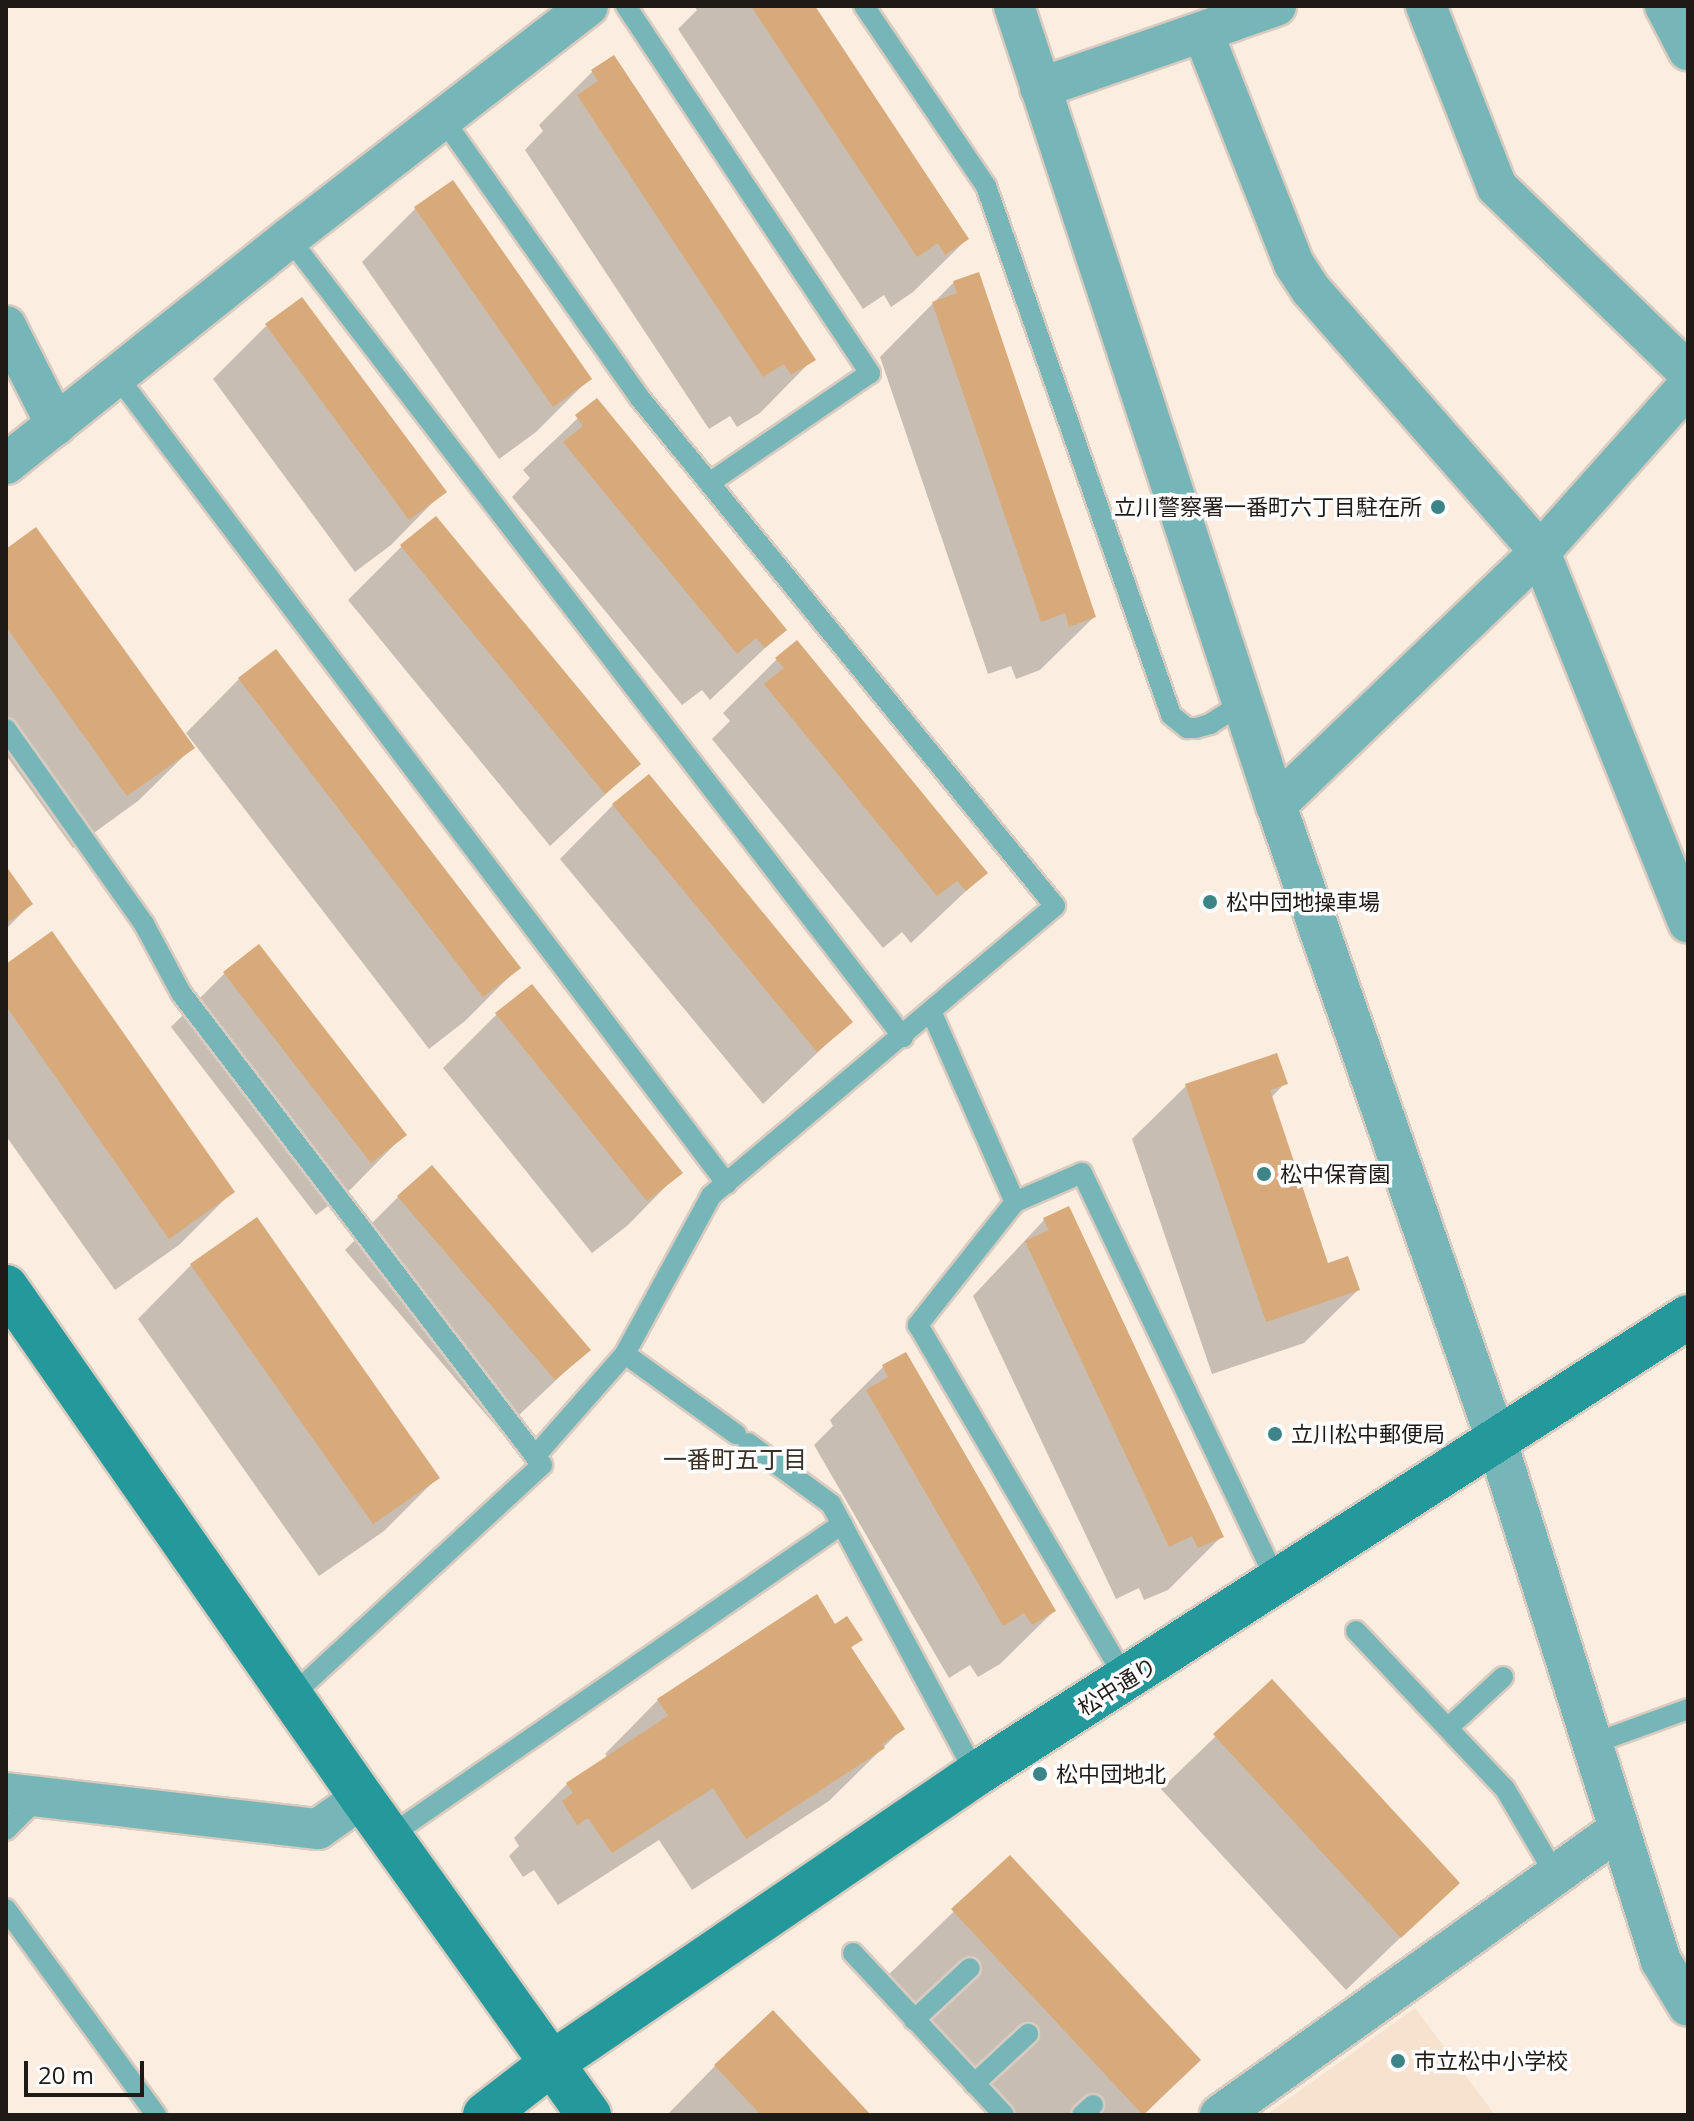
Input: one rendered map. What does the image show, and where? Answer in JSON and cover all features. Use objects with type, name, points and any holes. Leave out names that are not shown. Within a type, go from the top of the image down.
[{"type":"street","points":[[6,464],[289,238],[588,6]]},
{"type":"street","points":[[1014,6],[1276,805],[1496,1439],[1661,1961],[1688,2006]]},
{"type":"street","points":[[1040,88],[1276,6]]},
{"type":"street","points":[[1426,6],[1497,187],[1688,372]]},
{"type":"street","points":[[1665,6],[1688,50]]},
{"type":"street","points":[[1203,33],[1294,264],[1311,290],[1540,552],[1688,922]]},
{"type":"street","points":[[6,326],[56,425]]},
{"type":"street","points":[[1276,805],[1540,552],[1688,386]]},
{"type":"street","points":[[6,1287],[362,1798],[589,2115]]},
{"type":"street","name":"松中通り","points":[[485,2115],[552,2063],[976,1774],[1496,1439],[1686,1323]]},
{"type":"street","points":[[22,1795],[318,1829],[362,1798]]},
{"type":"street","points":[[1220,2115],[1619,1829]]},
{"type":"lane","points":[[626,6],[870,373],[711,482]]},
{"type":"lane","points":[[864,6],[986,186],[1171,715],[1187,728],[1196,728],[1210,724],[1244,702]]},
{"type":"lane","points":[[443,119],[639,397],[1055,906],[711,1196],[625,1354],[535,1456]]},
{"type":"lane","points":[[289,238],[903,1037]]},
{"type":"lane","points":[[117,376],[727,1184]]},
{"type":"lane","points":[[6,729],[144,924],[181,993],[542,1465],[293,1695]]},
{"type":"lane","points":[[931,1011],[1015,1202]]},
{"type":"lane","points":[[1126,1680],[918,1325],[1015,1202],[1082,1173],[1277,1582]]},
{"type":"lane","points":[[625,1354],[831,1504],[976,1774]]},
{"type":"lane","points":[[391,1835],[842,1524]]},
{"type":"lane","points":[[1356,1631],[1505,1789],[1555,1874]]},
{"type":"lane","points":[[1448,1728],[1503,1677]]},
{"type":"lane","points":[[1592,1744],[1688,1709]]},
{"type":"lane","points":[[6,1830],[22,1795]]},
{"type":"lane","points":[[6,1909],[156,2115]]},
{"type":"lane","points":[[853,1953],[1004,2115]]},
{"type":"lane","points":[[914,2020],[970,1968]]},
{"type":"lane","points":[[974,2084],[1028,2034]]},
{"type":"shaded area","name":"市立松中小学校","points":[[1415,2008],[1495,2115],[1266,2115]]},
{"type":"building","points":[[751,6],[815,6],[969,239],[945,255],[938,243],[917,257]]},
{"type":"building","points":[[614,55],[816,360],[791,375],[784,364],[763,377],[577,95],[598,81],[591,70]]},
{"type":"building","points":[[453,180],[592,379],[553,407],[414,207]]},
{"type":"building","points":[[979,272],[1096,617],[1069,627],[1065,613],[1041,622],[932,302],[957,293],[953,281]]},
{"type":"building","points":[[302,297],[447,492],[409,520],[265,324]]},
{"type":"building","points":[[597,398],[787,630],[765,648],[756,638],[737,654],[563,442],[583,426],[575,415]]},
{"type":"building","points":[[436,516],[641,764],[605,794],[400,545]]},
{"type":"building","points":[[36,527],[195,748],[127,796],[6,627],[6,549]]},
{"type":"building","points":[[797,640],[988,873],[966,891],[957,881],[937,896],[764,684],[784,668],[775,658]]},
{"type":"building","points":[[276,649],[521,968],[483,997],[238,678]]},
{"type":"building","points":[[649,774],[853,1022],[817,1052],[612,804]]},
{"type":"building","points":[[6,866],[33,904],[6,924]]},
{"type":"building","points":[[52,931],[235,1192],[169,1239],[6,1006],[6,964]]},
{"type":"building","points":[[259,944],[407,1135],[371,1163],[223,972]]},
{"type":"building","points":[[532,984],[683,1173],[647,1201],[495,1013]]},
{"type":"building","points":[[1277,1053],[1288,1084],[1270,1090],[1328,1263],[1348,1256],[1360,1290],[1266,1322],[1185,1084]]},
{"type":"building","points":[[432,1165],[591,1350],[555,1380],[397,1196]]},
{"type":"building","points":[[1069,1206],[1224,1537],[1198,1548],[1192,1536],[1169,1547],[1025,1241],[1049,1230],[1043,1218]]},
{"type":"building","points":[[257,1217],[440,1478],[373,1524],[190,1264]]},
{"type":"building","points":[[906,1352],[1056,1611],[1032,1625],[1024,1613],[1003,1626],[866,1390],[888,1377],[882,1365]]},
{"type":"building","points":[[817,1594],[835,1624],[847,1616],[863,1640],[851,1647],[905,1729],[882,1744],[885,1748],[746,1839],[713,1788],[612,1853],[588,1818],[577,1825],[562,1801],[573,1793],[566,1783],[668,1716],[657,1699]]},
{"type":"building","points":[[1272,1679],[1460,1883],[1401,1938],[1213,1734]]},
{"type":"building","points":[[1010,1855],[1201,2060],[1143,2115],[951,1909]]},
{"type":"building","points":[[773,2010],[871,2115],[761,2115],[714,2065]]},
{"type":"place","name":"立川警察署一番町六丁目駐在所","points":[[1438,507]]},
{"type":"place","name":"松中団地操車場","points":[[1210,902]]},
{"type":"place","name":"松中保育園","points":[[1264,1174]]},
{"type":"place","name":"立川松中郵便局","points":[[1275,1434]]},
{"type":"place","name":"松中団地北","points":[[1040,1774]]},
{"type":"place","name":"市立松中小学校","points":[[1398,2061]]},
{"type":"district","name":"一番町五丁目","points":[[735,1459]]}]
